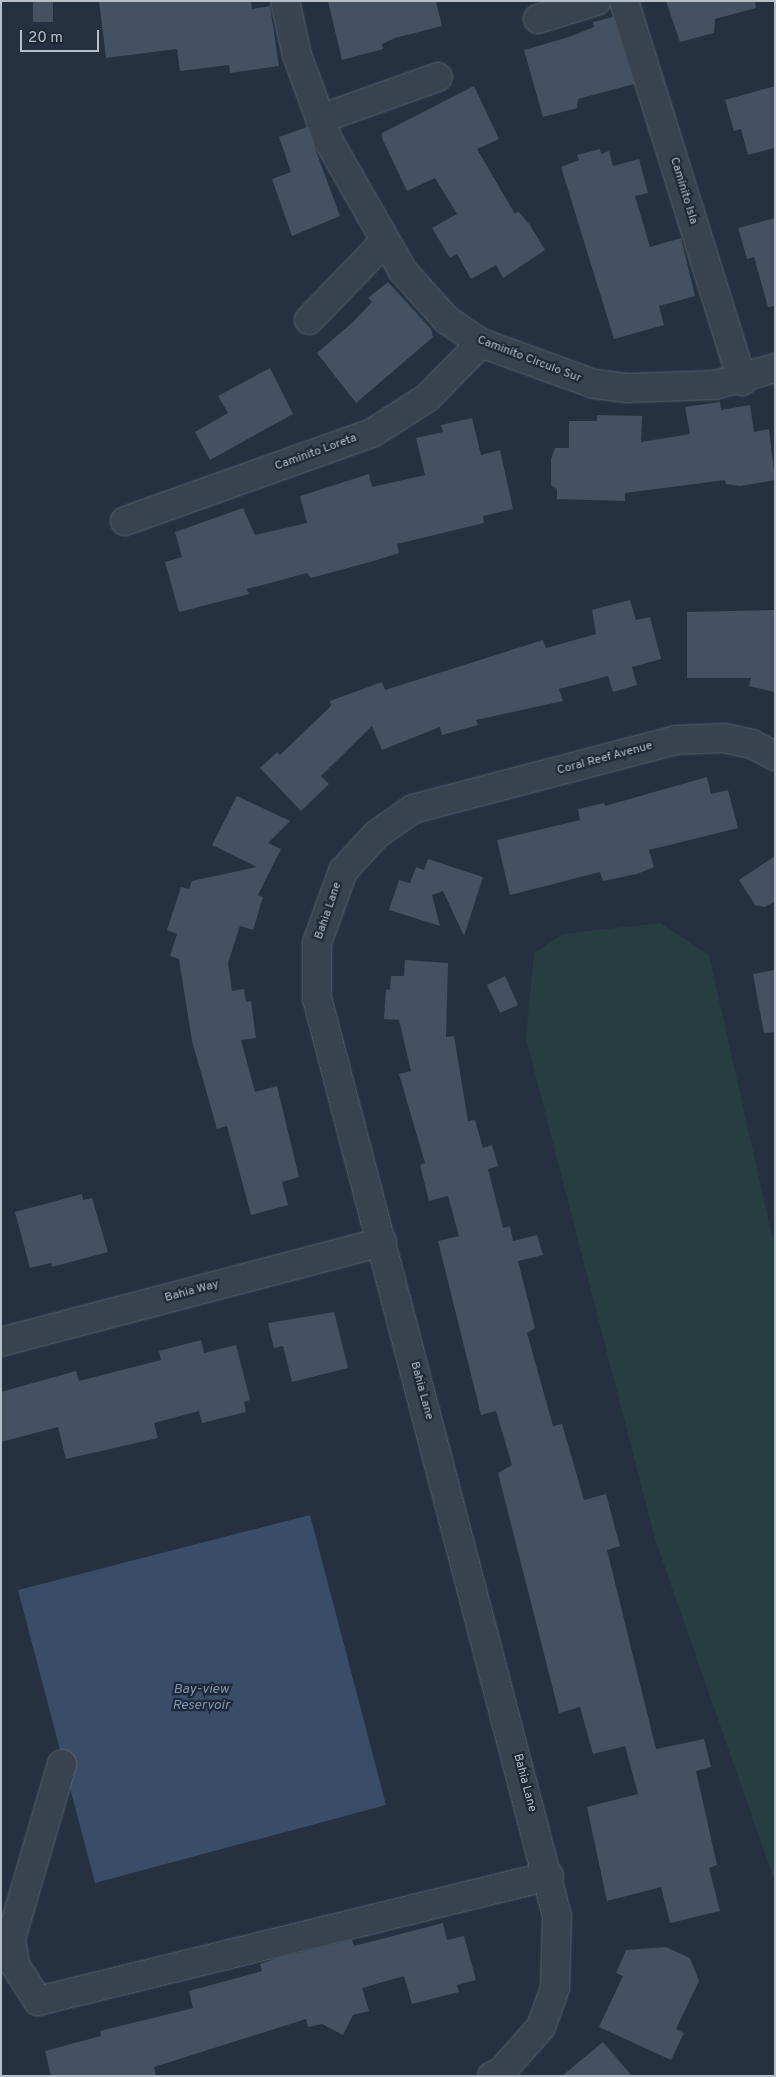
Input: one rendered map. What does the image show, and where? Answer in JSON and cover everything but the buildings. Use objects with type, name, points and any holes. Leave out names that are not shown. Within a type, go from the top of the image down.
[{"type":"street","name":"Caminito Circulo Sur","points":[[284,1],[297,55],[320,119],[384,242],[403,271],[447,320],[482,344],[594,384],[666,387],[742,381],[775,368]]},
{"type":"street","points":[[538,19],[596,1]]},
{"type":"street","name":"Caminito Isla","points":[[624,1],[742,381]]},
{"type":"street","points":[[320,119],[438,77]]},
{"type":"street","points":[[309,320],[384,242]]},
{"type":"street","name":"Caminito Loreta","points":[[125,521],[372,433],[427,398],[482,344]]},
{"type":"street","name":"Coral Reef Avenue","points":[[436,804],[676,740],[724,738],[752,744],[775,756]]},
{"type":"street","name":"Bahia Lane","points":[[436,804],[413,809],[377,834],[343,871],[318,943],[318,998],[549,1876],[557,1916],[555,1988],[541,2027],[501,2072],[492,2076]]},
{"type":"street","name":"Bahia Way","points":[[1,1342],[382,1242]]},
{"type":"street","points":[[62,1764],[10,1906],[10,1938],[15,1965],[38,2001],[549,1876]]},
{"type":"green space","points":[[660,923],[709,955],[775,1249],[775,1882],[655,1539],[526,1038],[534,953],[563,934]]},
{"type":"water","name":"Bay-view Reservoir","points":[[310,1515],[386,1805],[95,1883],[18,1590]]}]
